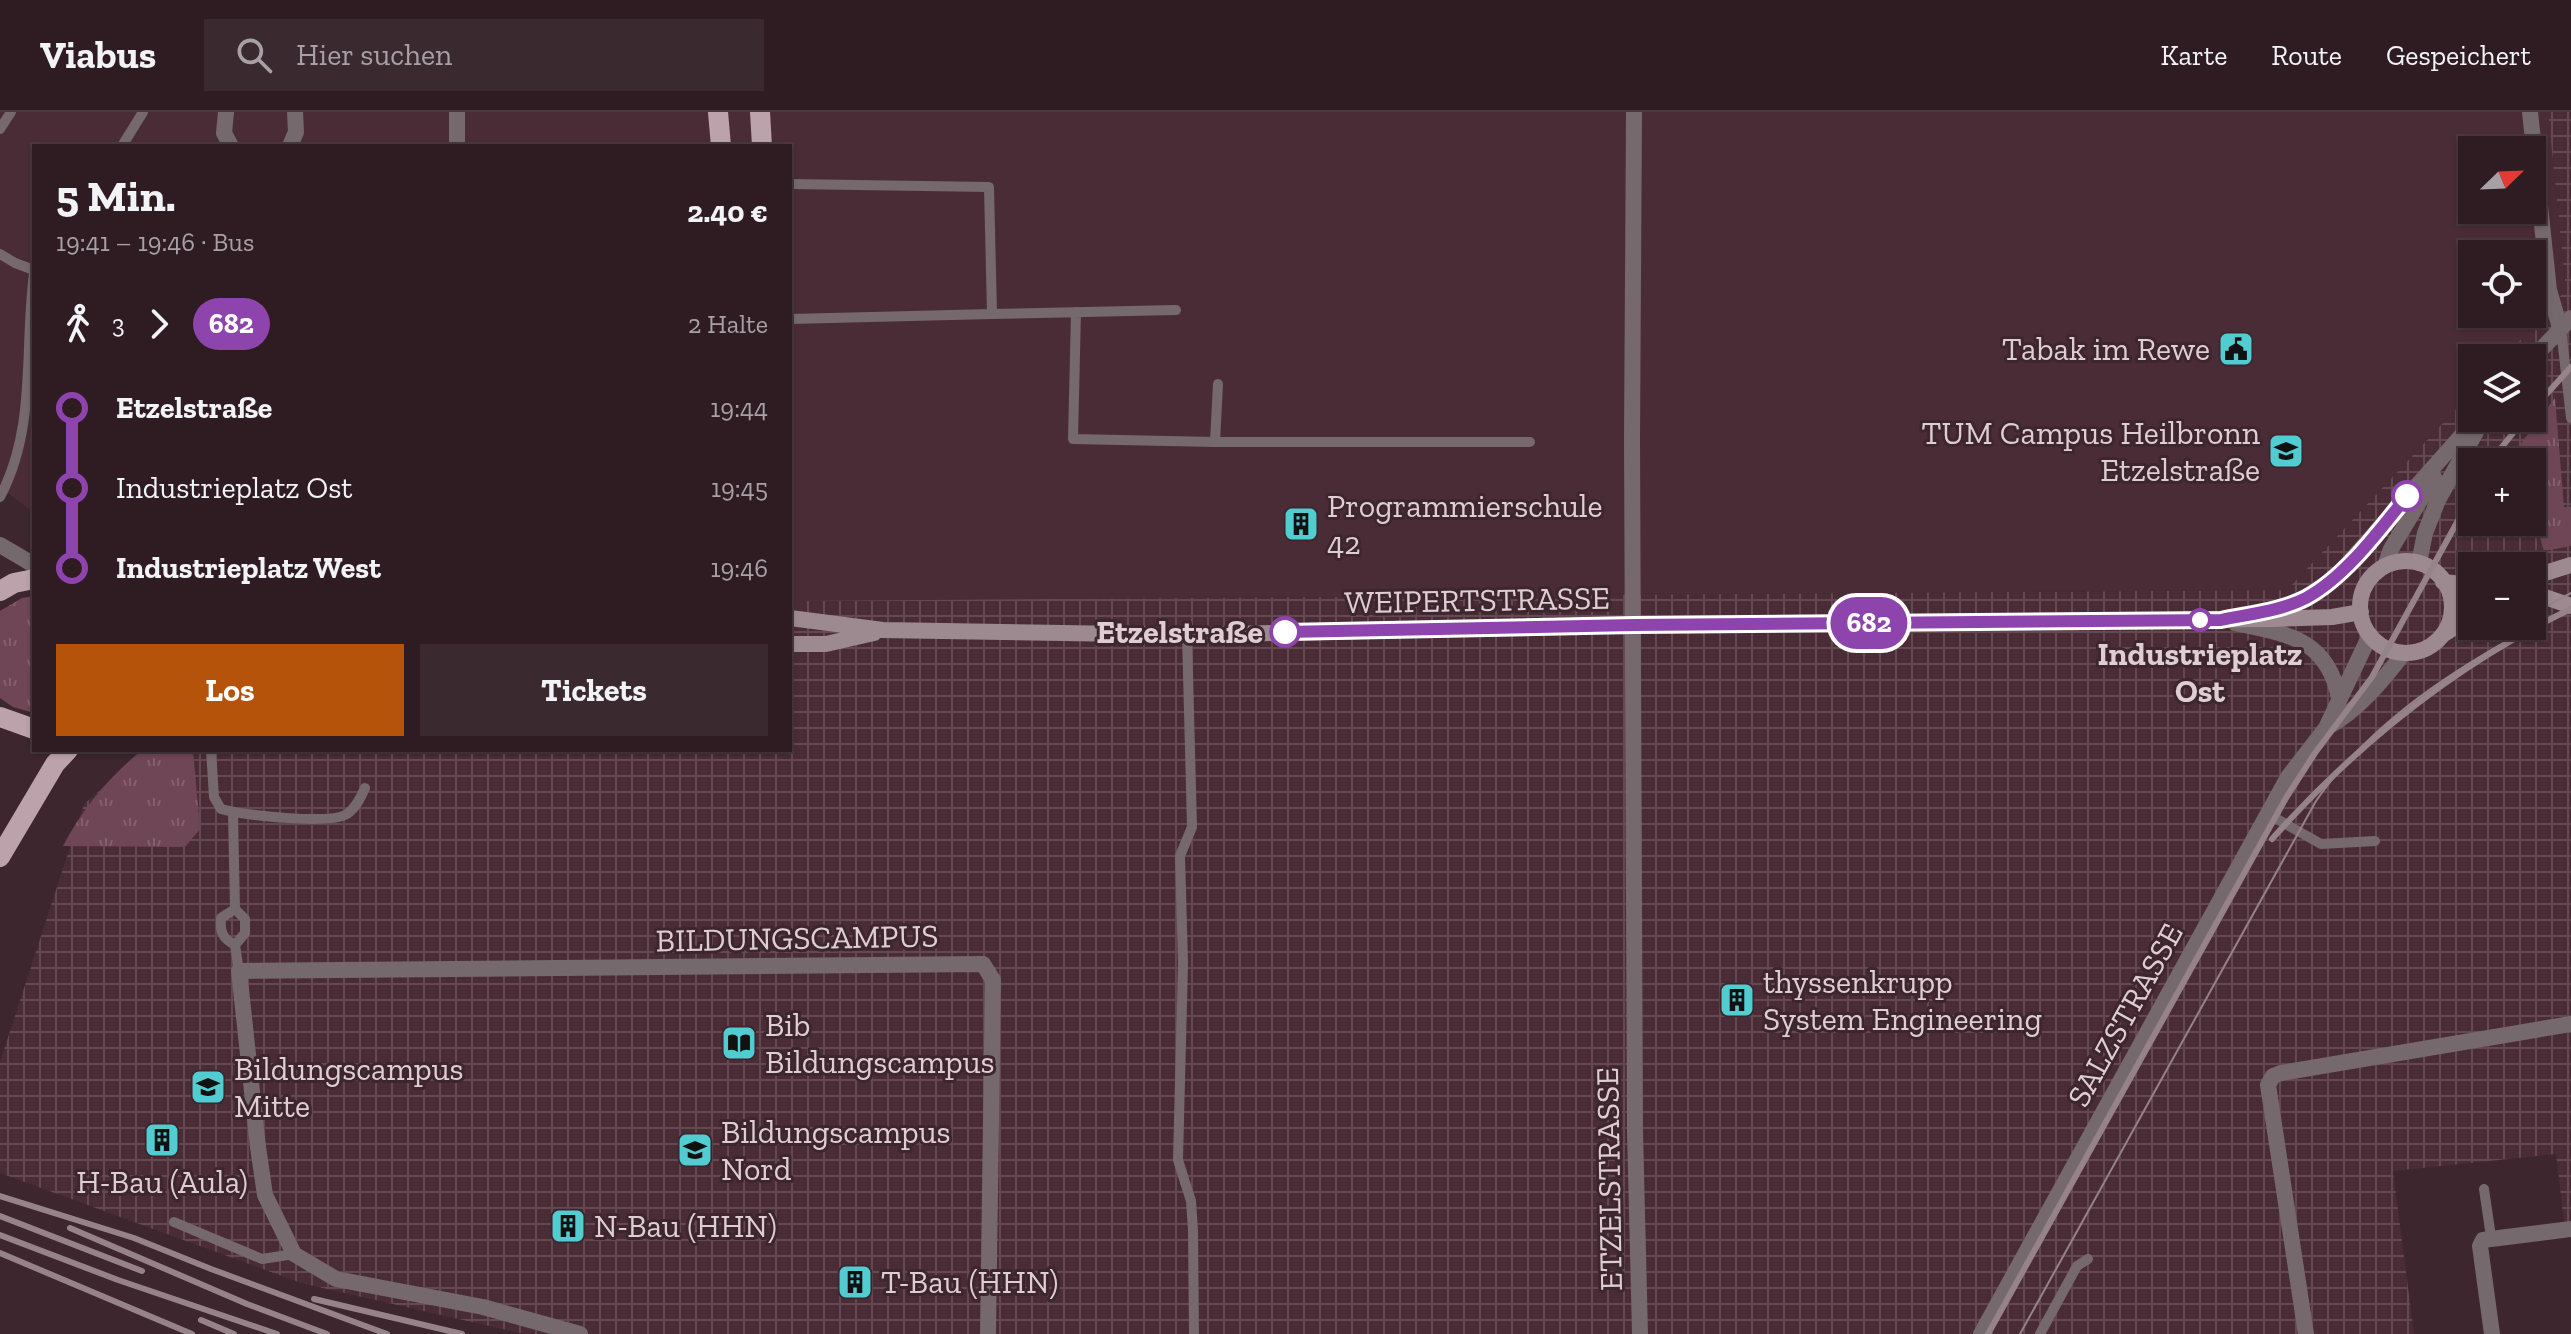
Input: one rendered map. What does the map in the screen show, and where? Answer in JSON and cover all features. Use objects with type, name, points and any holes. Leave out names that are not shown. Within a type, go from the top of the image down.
[{"type":"main road","points":[[718,112],[721,144]]},
{"type":"main road","points":[[760,112],[762,144]]},
{"type":"main road","points":[[2442,635],[2452,612],[2451,599],[2443,582],[2431,569],[2408,561],[2385,566],[2374,574],[2361,598],[2361,612],[2370,635],[2387,649],[2404,653],[2425,649],[2458,625]]},
{"type":"main road","points":[[2546,573],[2571,565]]},
{"type":"main road","points":[[0,591],[14,583],[32,579]]},
{"type":"main road","points":[[2443,582],[2458,584]]},
{"type":"main road","points":[[2546,597],[2571,606]]},
{"type":"main road","name":"WEIPERTSTRASSE","points":[[792,618],[883,630],[1187,635],[1634,625],[2221,620],[2332,617],[2361,612]]},
{"type":"main road","name":"WEIPERTSTRASSE","points":[[792,644],[826,644],[883,630]]},
{"type":"main road","points":[[0,717],[32,728]]},
{"type":"main road","points":[[0,857],[55,764],[66,752]]},
{"type":"street","points":[[226,112],[224,133],[230,144]]},
{"type":"street","points":[[295,112],[296,144]]},
{"type":"street","points":[[457,112],[457,144]]},
{"type":"street","name":"ETZELSTRASSE","points":[[1634,112],[1635,1131],[1640,1334]]},
{"type":"street","points":[[2530,112],[2549,290],[2566,323],[2546,344]]},
{"type":"street","points":[[2221,620],[2285,606],[2335,578],[2465,432]]},
{"type":"street","points":[[2419,563],[2425,533],[2438,500],[2477,432]]},
{"type":"street","points":[[2385,566],[2391,549],[2425,491],[2462,435]]},
{"type":"street","points":[[0,545],[32,564]]},
{"type":"street","points":[[2221,620],[2281,634],[2318,651],[2335,678],[2339,698]]},
{"type":"street","name":"SALZSTRASSE","points":[[1981,1334],[2288,777],[2326,728],[2370,635]]},
{"type":"street","name":"SALZSTRASSE","points":[[2326,728],[2341,720],[2366,697],[2404,653]]},
{"type":"street","name":"BILDUNGSCAMPUS","points":[[239,971],[983,964],[993,980],[988,1334]]},
{"type":"street","points":[[239,971],[265,1195],[294,1254],[336,1279],[483,1307],[580,1334]]},
{"type":"street","points":[[2306,1334],[2268,1085],[2273,1076],[2571,1024]]},
{"type":"street","points":[[2492,1334],[2480,1246],[2483,1240],[2571,1229]]},
{"type":"lane","points":[[0,129],[11,112]]},
{"type":"lane","points":[[123,144],[143,112]]},
{"type":"lane","points":[[792,184],[989,187],[992,314]]},
{"type":"lane","points":[[0,254],[32,271]]},
{"type":"lane","points":[[0,497],[21,443],[29,380],[32,288]]},
{"type":"lane","points":[[792,319],[1176,310]]},
{"type":"lane","points":[[1076,312],[1073,439],[1530,442]]},
{"type":"lane","points":[[2566,323],[2571,418]]},
{"type":"lane","points":[[1215,442],[1218,384]]},
{"type":"lane","points":[[1187,635],[1192,827],[1180,856],[1183,963],[1178,1160],[1191,1201],[1194,1334]]},
{"type":"lane","points":[[211,752],[214,797],[221,809],[233,813],[335,818],[351,812],[365,788]]},
{"type":"lane","points":[[233,813],[235,909],[245,919],[245,933],[235,945],[239,971]]},
{"type":"lane","points":[[2268,814],[2321,844],[2375,841]]},
{"type":"lane","points":[[235,909],[221,918],[220,930],[225,939],[235,945]]},
{"type":"lane","points":[[2484,1189],[2491,1237]]},
{"type":"lane","points":[[174,1222],[262,1259],[294,1254]]},
{"type":"lane","points":[[2040,1334],[2077,1266],[2088,1259]]},
{"type":"shaded area","points":[[0,112],[2548,112],[2566,290],[2546,312],[2546,240],[2458,240],[2458,328],[2531,328],[2517,344],[2458,344],[2458,407],[2287,590],[792,601],[792,144],[32,144],[32,511],[0,487]]},
{"type":"shaded area","points":[[2548,112],[2571,112],[2571,1221],[2564,1222],[2556,1154],[2393,1171],[2414,1334],[524,1334],[301,1283],[0,1173],[0,1062],[84,804],[144,752],[792,752],[792,601],[2287,590],[2458,407],[2458,432],[2546,432],[2546,344],[2517,344],[2531,328],[2546,328],[2546,312],[2566,290]]},
{"type":"green space","points":[[2555,398],[2564,507],[2571,507],[2571,546],[2544,551],[2539,536],[2546,536],[2546,448],[2518,448],[2530,432],[2546,432],[2546,410]]},
{"type":"green space","points":[[32,596],[32,712],[13,707],[0,698],[0,611],[22,598]]},
{"type":"green space","points":[[140,752],[193,752],[200,829],[185,847],[63,846],[79,819],[119,771]]},
{"type":"tram line","points":[[2546,606],[2571,593]]},
{"type":"tram line","points":[[2020,1334],[2316,801],[2368,740],[2399,713],[2465,666],[2571,607]]},
{"type":"railway","points":[[2546,395],[2571,367]]},
{"type":"railway","points":[[2501,448],[2514,432]]},
{"type":"railway","points":[[1988,1334],[2286,798],[2315,753],[2372,677],[2458,520]]},
{"type":"railway","points":[[2272,839],[2338,771],[2410,709],[2488,655],[2571,609]]},
{"type":"railway","points":[[0,1196],[134,1238],[387,1334]]},
{"type":"railway","points":[[0,1216],[142,1271]]},
{"type":"railway","points":[[70,1228],[247,1304],[327,1334]]},
{"type":"railway","points":[[0,1235],[118,1280],[277,1334]]},
{"type":"railway","points":[[0,1253],[192,1334]]},
{"type":"railway","points":[[314,1299],[462,1334]]},
{"type":"railway","points":[[201,1320],[234,1334]]},
{"type":"bus line","name":"682","points":[[1285,632],[1634,625],[2221,620],[2285,606],[2317,590],[2335,578],[2407,496]]},
{"type":"place","name":"Tabak im Rewe","points":[[2236,349]]},
{"type":"place","name":"TUM Campus Heilbronn Etzelstraße","points":[[2286,451]]},
{"type":"place","name":"Programmierschule 42","points":[[1301,524]]},
{"type":"place","name":"Industrieplatz Ost","points":[[2200,620]]},
{"type":"place","name":"Etzelstraße","points":[[1285,632]]},
{"type":"place","name":"thyssenkrupp System Engineering","points":[[1737,1000]]},
{"type":"place","name":"Bib Bildungscampus","points":[[739,1043]]},
{"type":"place","name":"Bildungscampus Mitte","points":[[208,1087]]},
{"type":"place","name":"H-Bau (Aula)","points":[[162,1140]]},
{"type":"place","name":"Bildungscampus Nord","points":[[695,1150]]},
{"type":"place","name":"N-Bau (HHN)","points":[[568,1226]]},
{"type":"place","name":"T-Bau (HHN)","points":[[855,1282]]}]
